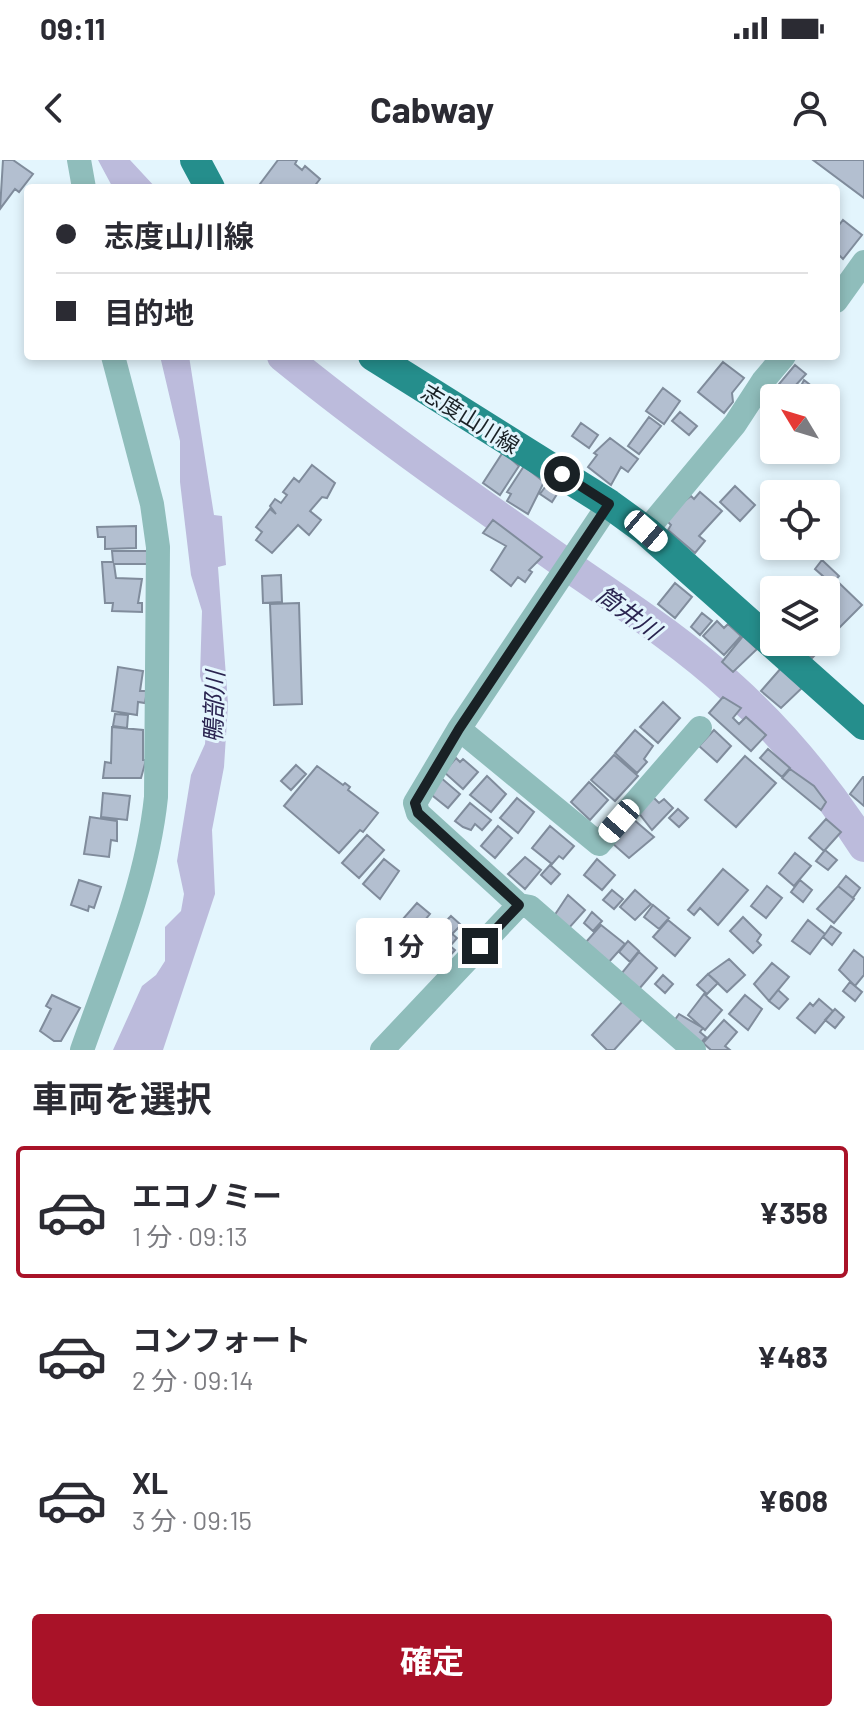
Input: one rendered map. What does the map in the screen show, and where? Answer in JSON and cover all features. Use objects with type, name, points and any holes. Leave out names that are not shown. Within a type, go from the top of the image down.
[{"type":"main road","points":[[195,160],[208,184]]},
{"type":"main road","name":"志度山川線","points":[[379,360],[609,504],[646,531],[864,725]]},
{"type":"street","points":[[79,160],[83,184]]},
{"type":"street","points":[[840,295],[864,262]]},
{"type":"street","points":[[82,1050],[141,877],[152,835],[156,797],[158,547],[152,504],[114,360]]},
{"type":"street","points":[[646,531],[735,424],[781,360]]},
{"type":"street","points":[[609,504],[459,729],[415,803],[418,813],[519,905],[530,907],[694,1050]]},
{"type":"street","points":[[459,729],[599,844],[700,728]]},
{"type":"street","points":[[382,1050],[519,905]]},
{"type":"water","points":[[98,160],[130,160],[152,184],[111,184]]},
{"type":"water","name":"鴨部川","points":[[161,360],[190,360],[214,515],[222,516],[226,565],[218,567],[228,704],[224,767],[212,830],[215,894],[163,1050],[113,1050],[142,986],[156,975],[165,961],[165,927],[181,911],[184,894],[177,861],[191,775],[205,744],[208,703],[200,676],[202,611],[191,575],[180,482],[180,441]]},
{"type":"building","points":[[3,160],[13,160],[33,174],[19,192],[15,189],[0,209]]},
{"type":"building","points":[[278,160],[297,160],[295,164],[302,170],[305,166],[320,179],[316,184],[260,184]]},
{"type":"building","points":[[813,160],[864,160],[864,198]]},
{"type":"building","points":[[843,220],[862,235],[843,259],[840,256],[840,224]]},
{"type":"building","points":[[723,362],[744,378],[732,393],[733,402],[724,413],[698,392]]},
{"type":"building","points":[[795,365],[806,374],[797,384],[779,384]]},
{"type":"building","points":[[663,388],[680,401],[664,424],[646,411]]},
{"type":"building","points":[[680,412],[697,426],[689,435],[672,421]]},
{"type":"building","points":[[649,417],[661,426],[639,454],[628,446]]},
{"type":"building","points":[[581,423],[598,435],[589,448],[572,436]]},
{"type":"building","points":[[610,438],[638,459],[628,472],[621,467],[611,485],[588,467],[597,455],[594,453]]},
{"type":"building","points":[[503,452],[519,466],[500,495],[483,483]]},
{"type":"building","points":[[312,465],[335,483],[327,498],[322,497],[310,511],[321,520],[309,535],[298,525],[272,553],[256,540],[262,532],[256,527],[270,509],[276,514],[270,506],[275,499],[281,503],[287,495],[283,492],[294,478],[299,482]]},
{"type":"building","points":[[524,466],[544,482],[528,514],[507,501],[511,494],[507,492]]},
{"type":"building","points":[[548,483],[559,491],[552,502],[540,494]]},
{"type":"building","points":[[735,486],[755,505],[740,521],[720,502]]},
{"type":"building","points":[[700,492],[722,511],[699,536],[705,541],[695,553],[668,530],[671,525],[667,521],[682,503],[691,496],[694,499]]},
{"type":"building","points":[[493,520],[542,557],[529,570],[532,572],[525,582],[518,577],[511,586],[491,570],[506,546],[483,533]]},
{"type":"building","points":[[136,526],[136,548],[105,549],[105,537],[98,537],[97,527]]},
{"type":"building","points":[[112,551],[150,551],[151,564],[114,564],[116,578],[142,579],[138,603],[142,603],[142,612],[112,611],[113,603],[105,603],[102,562],[113,562]]},
{"type":"building","points":[[822,560],[839,576],[823,576],[815,569]]},
{"type":"building","points":[[281,575],[282,602],[263,603],[262,576]]},
{"type":"building","points":[[675,583],[692,597],[675,618],[658,604]]},
{"type":"building","points":[[840,584],[862,605],[840,627]]},
{"type":"building","points":[[299,603],[302,704],[274,705],[270,604]]},
{"type":"building","points":[[702,613],[712,621],[700,635],[691,627]]},
{"type":"building","points":[[717,621],[724,628],[728,624],[741,636],[724,655],[703,636]]},
{"type":"building","points":[[743,636],[757,649],[733,672],[722,662]]},
{"type":"building","points":[[118,667],[143,671],[140,691],[147,691],[145,703],[138,702],[137,715],[112,711]]},
{"type":"building","points":[[782,667],[804,686],[781,708],[761,691]]},
{"type":"building","points":[[723,697],[741,708],[733,718],[739,724],[746,717],[766,735],[751,751],[709,713]]},
{"type":"building","points":[[663,702],[680,718],[658,743],[640,727]]},
{"type":"building","points":[[115,714],[128,715],[127,728],[113,726]]},
{"type":"building","points":[[112,727],[143,730],[143,760],[146,760],[141,778],[103,778],[105,762],[111,763]]},
{"type":"building","points":[[635,730],[653,746],[644,759],[647,762],[637,773],[615,753]]},
{"type":"building","points":[[714,730],[731,746],[717,762],[699,746]]},
{"type":"building","points":[[768,749],[790,768],[782,777],[760,758]]},
{"type":"building","points":[[614,755],[638,776],[615,801],[591,780]]},
{"type":"building","points":[[745,756],[776,783],[736,827],[705,800]]},
{"type":"building","points":[[456,758],[460,762],[463,759],[478,772],[463,789],[444,772]]},
{"type":"building","points":[[296,765],[306,774],[291,790],[281,781]]},
{"type":"building","points":[[317,766],[343,785],[345,783],[350,787],[348,790],[378,813],[363,832],[360,830],[339,853],[284,806]]},
{"type":"building","points":[[790,769],[814,786],[826,802],[821,810],[782,778]]},
{"type":"building","points":[[487,776],[506,794],[491,812],[470,795]]},
{"type":"building","points":[[440,777],[460,794],[448,808],[428,792]]},
{"type":"building","points":[[864,777],[864,806],[850,794]]},
{"type":"building","points":[[589,782],[608,800],[590,820],[571,802]]},
{"type":"building","points":[[103,793],[130,796],[127,820],[101,817]]},
{"type":"building","points":[[653,797],[659,803],[664,799],[673,808],[652,830],[638,812]]},
{"type":"building","points":[[517,798],[534,812],[518,833],[500,818]]},
{"type":"building","points":[[470,803],[491,820],[482,830],[475,824],[471,830],[455,821]]},
{"type":"building","points":[[678,809],[688,818],[679,827],[669,818]]},
{"type":"building","points":[[90,817],[117,821],[117,841],[111,840],[109,857],[84,854]]},
{"type":"building","points":[[633,819],[654,837],[629,858],[612,843]]},
{"type":"building","points":[[826,819],[841,832],[824,851],[809,838]]},
{"type":"building","points":[[498,826],[512,838],[495,858],[481,846]]},
{"type":"building","points":[[550,826],[574,846],[563,859],[559,856],[552,864],[532,848]]},
{"type":"building","points":[[367,835],[384,850],[359,878],[342,863]]},
{"type":"building","points":[[825,850],[837,860],[828,870],[816,861]]},
{"type":"building","points":[[795,853],[811,866],[794,886],[779,873]]},
{"type":"building","points":[[525,857],[541,870],[525,889],[508,874]]},
{"type":"building","points":[[384,859],[399,871],[380,899],[363,884]]},
{"type":"building","points":[[597,859],[615,875],[602,890],[584,875]]},
{"type":"building","points":[[550,865],[560,874],[551,884],[541,875]]},
{"type":"building","points":[[723,869],[748,890],[718,925],[700,908],[694,915],[688,910]]},
{"type":"building","points":[[846,876],[860,888],[853,898],[838,886]]},
{"type":"building","points":[[79,880],[101,887],[94,908],[89,906],[88,911],[71,905]]},
{"type":"building","points":[[800,880],[812,890],[803,902],[791,892]]},
{"type":"building","points":[[767,886],[782,898],[766,918],[751,906]]},
{"type":"building","points":[[838,886],[854,899],[834,923],[817,909]]},
{"type":"building","points":[[612,890],[623,899],[614,909],[603,900]]},
{"type":"building","points":[[635,890],[651,904],[635,920],[620,907]]},
{"type":"building","points":[[568,895],[585,910],[569,928],[554,916]]},
{"type":"building","points":[[417,903],[430,914],[416,931],[402,920]]},
{"type":"building","points":[[653,905],[669,918],[659,929],[644,917]]},
{"type":"building","points":[[592,912],[602,921],[593,931],[584,923]]},
{"type":"building","points":[[451,916],[461,925],[452,934],[442,925]]},
{"type":"building","points":[[743,917],[761,935],[757,941],[761,945],[753,953],[730,931]]},
{"type":"building","points":[[668,920],[690,938],[675,956],[653,937]]},
{"type":"building","points":[[808,920],[825,934],[810,954],[792,941]]},
{"type":"building","points":[[442,925],[457,938],[450,946],[455,950],[447,959],[427,941]]},
{"type":"building","points":[[601,925],[625,944],[608,963],[586,942]]},
{"type":"building","points":[[831,926],[841,933],[832,945],[823,937]]},
{"type":"building","points":[[628,941],[639,951],[630,962],[619,952]]},
{"type":"building","points":[[854,950],[864,958],[864,975],[855,986],[839,970]]},
{"type":"building","points":[[639,952],[657,968],[639,989],[621,974]]},
{"type":"building","points":[[729,959],[745,975],[727,992],[708,974]]},
{"type":"building","points":[[772,963],[789,977],[769,1001],[754,984]]},
{"type":"building","points":[[708,974],[718,983],[707,994],[697,985]]},
{"type":"building","points":[[663,975],[673,984],[665,993],[655,984]]},
{"type":"building","points":[[850,982],[862,992],[855,1001],[843,991]]},
{"type":"building","points":[[778,990],[788,999],[779,1009],[769,1001]]},
{"type":"building","points":[[704,994],[722,1010],[705,1030],[688,1015]]},
{"type":"building","points":[[52,995],[80,1008],[61,1041],[54,1041],[40,1031],[51,1009],[46,1006]]},
{"type":"building","points":[[745,995],[762,1009],[748,1030],[729,1014]]},
{"type":"building","points":[[819,999],[833,1011],[815,1033],[797,1018],[810,1003],[813,1006]]},
{"type":"building","points":[[624,1000],[644,1017],[614,1050],[607,1050],[592,1035]]},
{"type":"building","points":[[835,1009],[844,1017],[835,1028],[825,1020]]},
{"type":"building","points":[[679,1014],[703,1028],[700,1032],[706,1037],[700,1044],[674,1021]]},
{"type":"building","points":[[724,1020],[737,1032],[725,1046],[730,1050],[711,1050],[703,1043]]},
{"type":"waterway","name":"筒井川","points":[[288,360],[413,456],[642,616],[711,669],[786,743],[835,803],[864,846]]},
{"type":"route","points":[[480,946],[519,905],[418,813],[415,803],[459,729],[564,576],[609,504],[562,474]]}]
